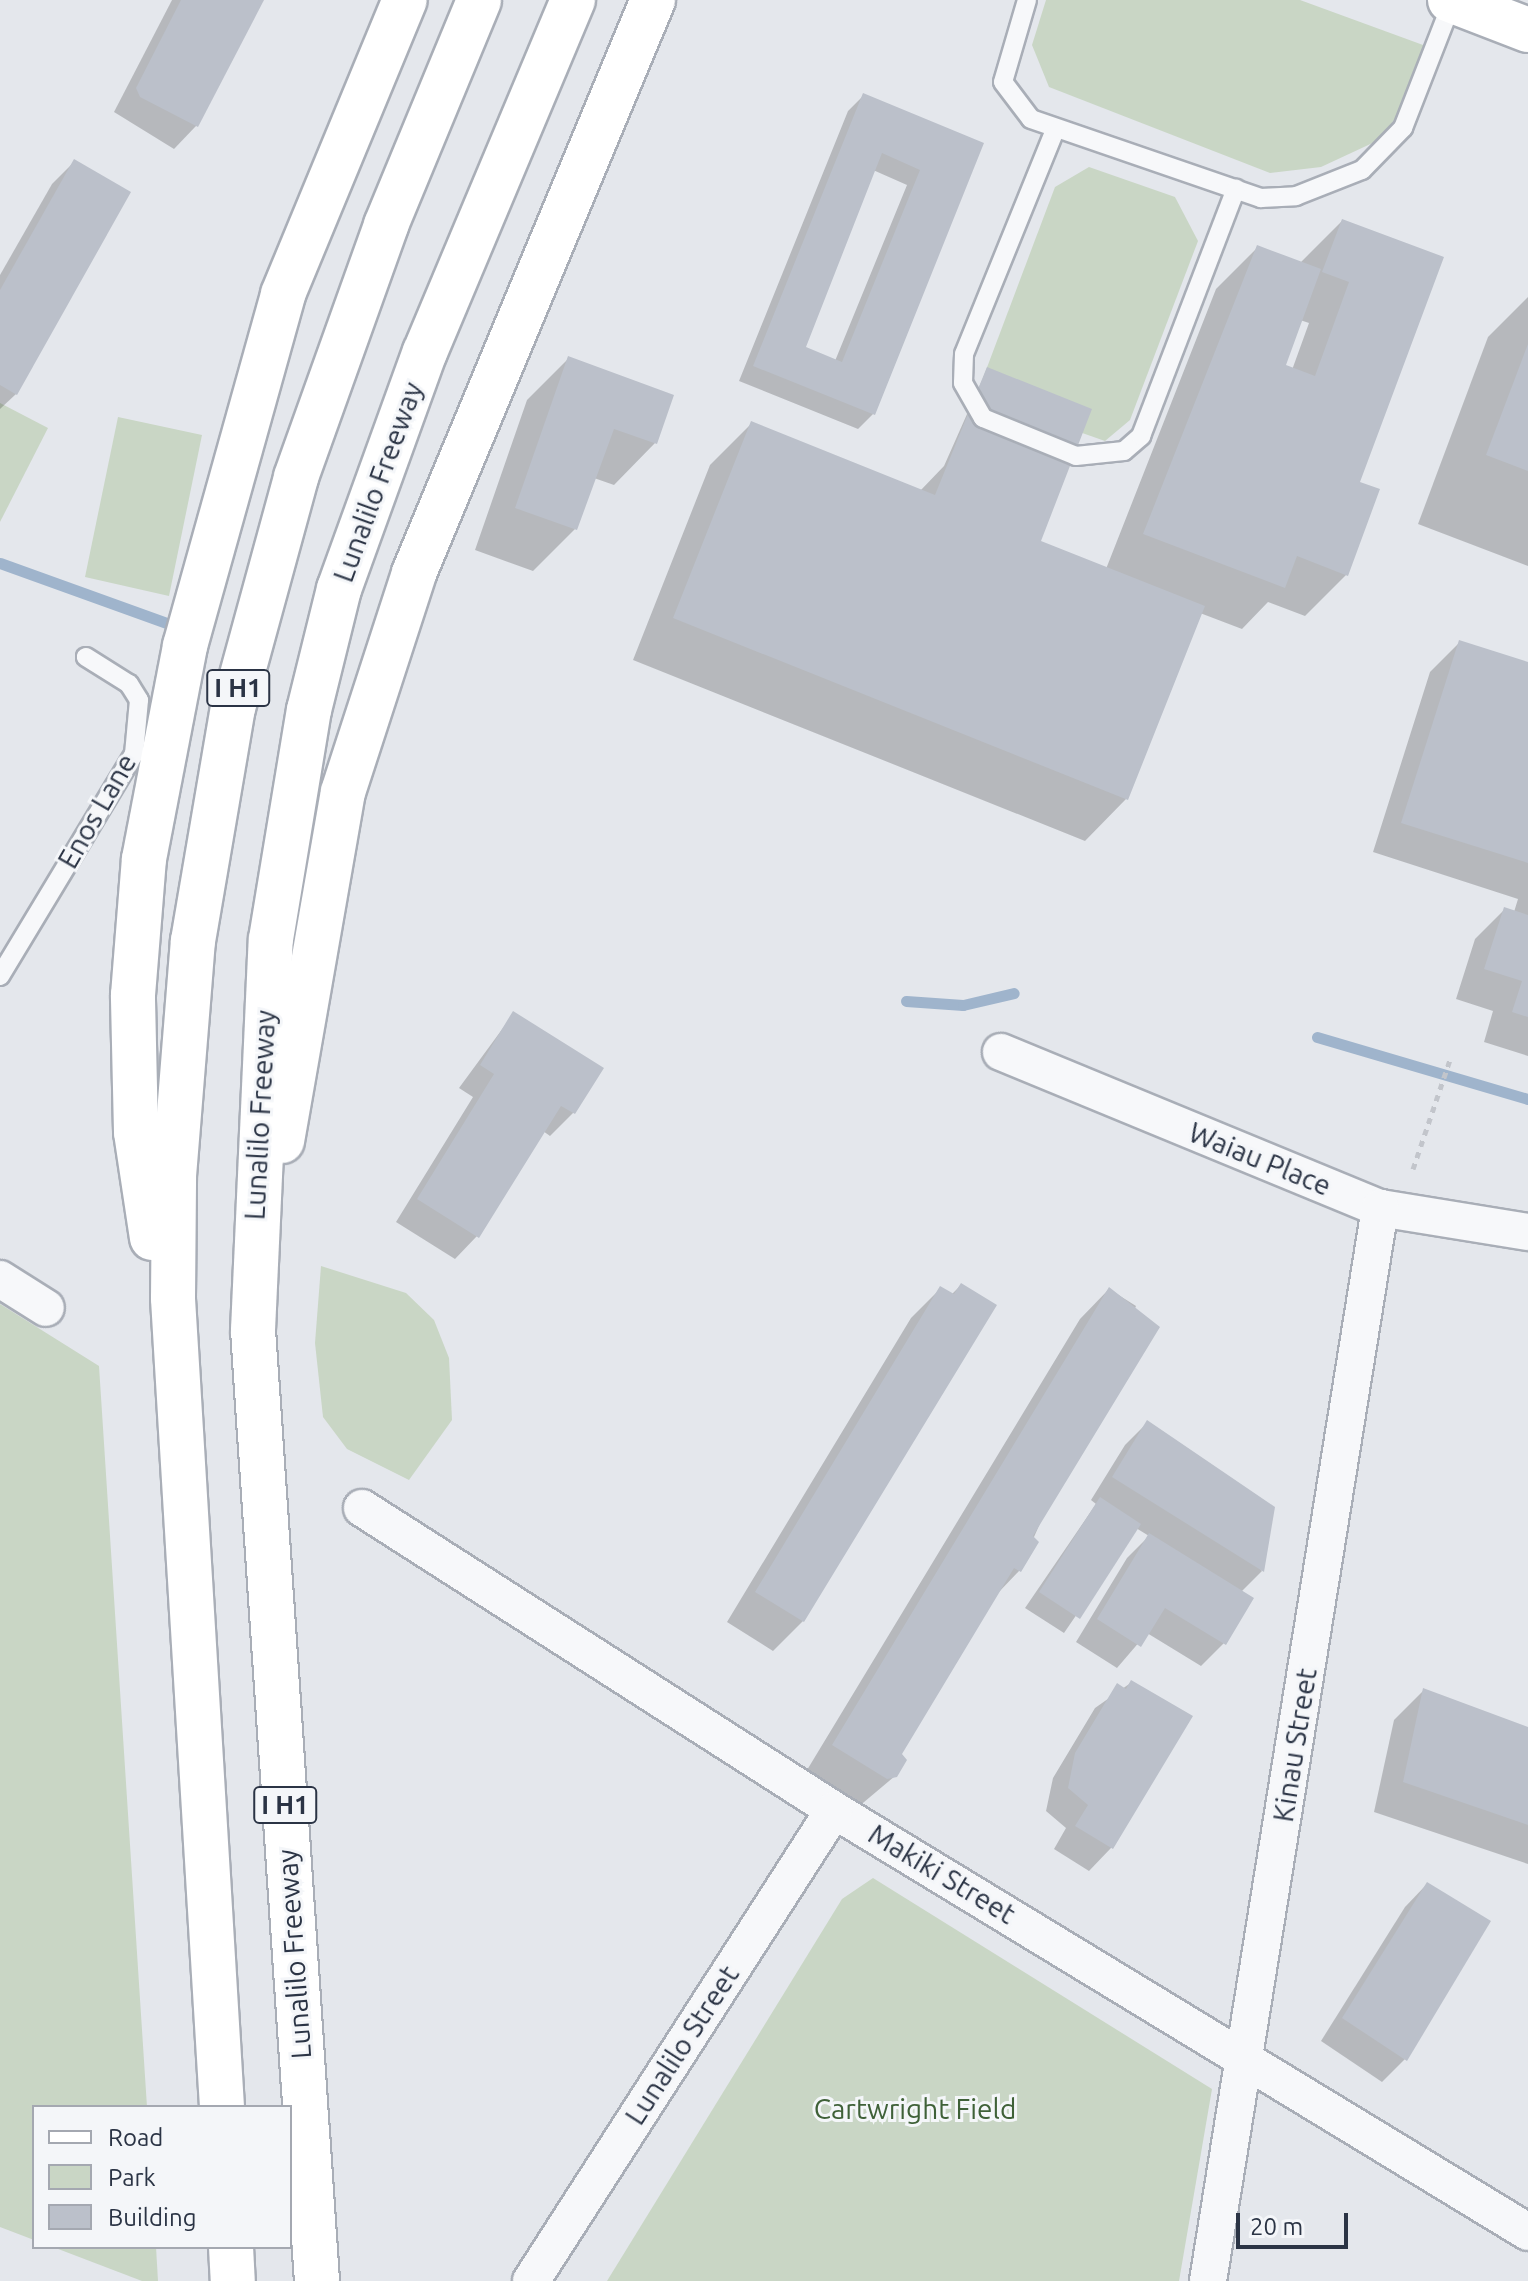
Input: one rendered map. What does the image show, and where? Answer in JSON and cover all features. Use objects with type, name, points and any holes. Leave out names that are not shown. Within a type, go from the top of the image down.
[{"type":"main road","points":[[178,1413],[136,1132],[133,995],[144,859],[185,646],[283,294],[405,0]]},
{"type":"main road","name":"I H1","points":[[222,2105],[178,1413],[174,1176],[182,1054],[233,708],[333,364],[479,0]]},
{"type":"main road","name":"Lunalilo Freeway","points":[[317,2281],[253,1330],[271,939],[313,695],[339,589],[420,366],[573,0]]},
{"type":"main road","points":[[253,1330],[343,792],[414,573],[653,0]]},
{"type":"main road","points":[[1451,0],[1528,30]]},
{"type":"main road","points":[[231,2249],[233,2281]]},
{"type":"street","name":"Waiau Place","points":[[1001,1052],[1380,1208],[1528,1232]]},
{"type":"street","name":"Kinau Street","points":[[1208,2281],[1247,2060],[1380,1208]]},
{"type":"street","points":[[0,1279],[46,1308]]},
{"type":"street","name":"Makiki Street","points":[[362,1508],[834,1810],[1528,2232]]},
{"type":"street","name":"Lunalilo Street","points":[[531,2281],[834,1810]]},
{"type":"lane","points":[[1027,0],[1003,82],[1031,119],[1055,130],[1261,198],[1296,196],[1362,170],[1403,128],[1451,0]]},
{"type":"lane","points":[[1055,130],[964,354],[963,383],[983,418],[1076,456],[1124,451],[1141,436],[1236,189]]},
{"type":"lane","name":"Enos Lane","points":[[0,976],[134,754],[139,700],[129,684],[86,657]]},
{"type":"path","points":[[1413,1169],[1450,1060]]},
{"type":"green space","points":[[1046,0],[1300,0],[1434,49],[1414,94],[1379,140],[1321,167],[1270,173],[1049,87],[1032,45]]},
{"type":"green space","points":[[1089,167],[1175,197],[1198,241],[1130,420],[1105,441],[1005,406],[983,378],[1055,187]]},
{"type":"green space","points":[[0,403],[48,428],[0,522]]},
{"type":"green space","points":[[118,417],[202,435],[169,596],[85,577]]},
{"type":"green space","points":[[321,1266],[406,1293],[434,1320],[449,1358],[452,1420],[409,1480],[347,1449],[323,1417],[315,1343]]},
{"type":"green space","points":[[0,1304],[99,1366],[147,2105],[32,2105],[32,2239],[0,2227]]},
{"type":"green space","name":"Cartwright Field","points":[[873,1878],[1212,2089],[1179,2281],[607,2281],[842,1899]]},
{"type":"green space","points":[[58,2249],[156,2249],[158,2281],[142,2281]]},
{"type":"building","points":[[181,0],[264,0],[198,127],[140,97],[136,88]]},
{"type":"building","points":[[863,93],[984,143],[875,415],[753,366]],"holes":[[[882,153],[920,170],[842,362],[806,347]]]},
{"type":"building","points":[[74,159],[131,192],[17,395],[0,385],[0,290]]},
{"type":"building","points":[[1342,219],[1444,257],[1360,482],[1380,489],[1348,576],[1297,556],[1285,588],[1143,534],[1257,245],[1321,269],[1286,365],[1315,376],[1349,282],[1322,272]]},
{"type":"building","points":[[1528,344],[1528,471],[1486,455]]},
{"type":"building","points":[[568,356],[674,395],[657,444],[614,429],[577,530],[515,508]]},
{"type":"building","points":[[987,367],[1092,409],[1041,541],[1205,606],[1128,800],[673,618],[751,421],[935,495]]},
{"type":"building","points":[[1459,640],[1528,662],[1528,863],[1401,823]]},
{"type":"building","points":[[1504,907],[1528,915],[1528,1017],[1512,1012],[1522,981],[1484,969]]},
{"type":"building","points":[[513,1011],[604,1068],[575,1114],[561,1106],[479,1238],[417,1199],[494,1074],[480,1065]]},
{"type":"building","points":[[961,1283],[997,1305],[804,1622],[755,1592],[940,1286],[954,1294]]},
{"type":"building","points":[[1109,1287],[1160,1327],[1033,1536],[1039,1542],[1021,1572],[1014,1568],[902,1754],[907,1760],[897,1777],[887,1779],[832,1745]]},
{"type":"building","points":[[1147,1420],[1275,1507],[1264,1572],[1112,1477]]},
{"type":"building","points":[[1100,1497],[1141,1524],[1080,1619],[1039,1592]]},
{"type":"building","points":[[1149,1533],[1254,1598],[1226,1645],[1165,1608],[1141,1647],[1097,1619]]},
{"type":"building","points":[[1131,1680],[1193,1716],[1113,1849],[1075,1826],[1088,1805],[1068,1788],[1075,1753],[1117,1683],[1126,1689]]},
{"type":"building","points":[[1423,1688],[1528,1727],[1528,1825],[1403,1782]]},
{"type":"building","points":[[1427,1882],[1491,1921],[1407,2061],[1342,2018]]},
{"type":"waterway","points":[[0,563],[167,623]]},
{"type":"waterway","points":[[906,1001],[963,1005],[1014,993]]},
{"type":"waterway","points":[[1317,1037],[1528,1099]]}]
